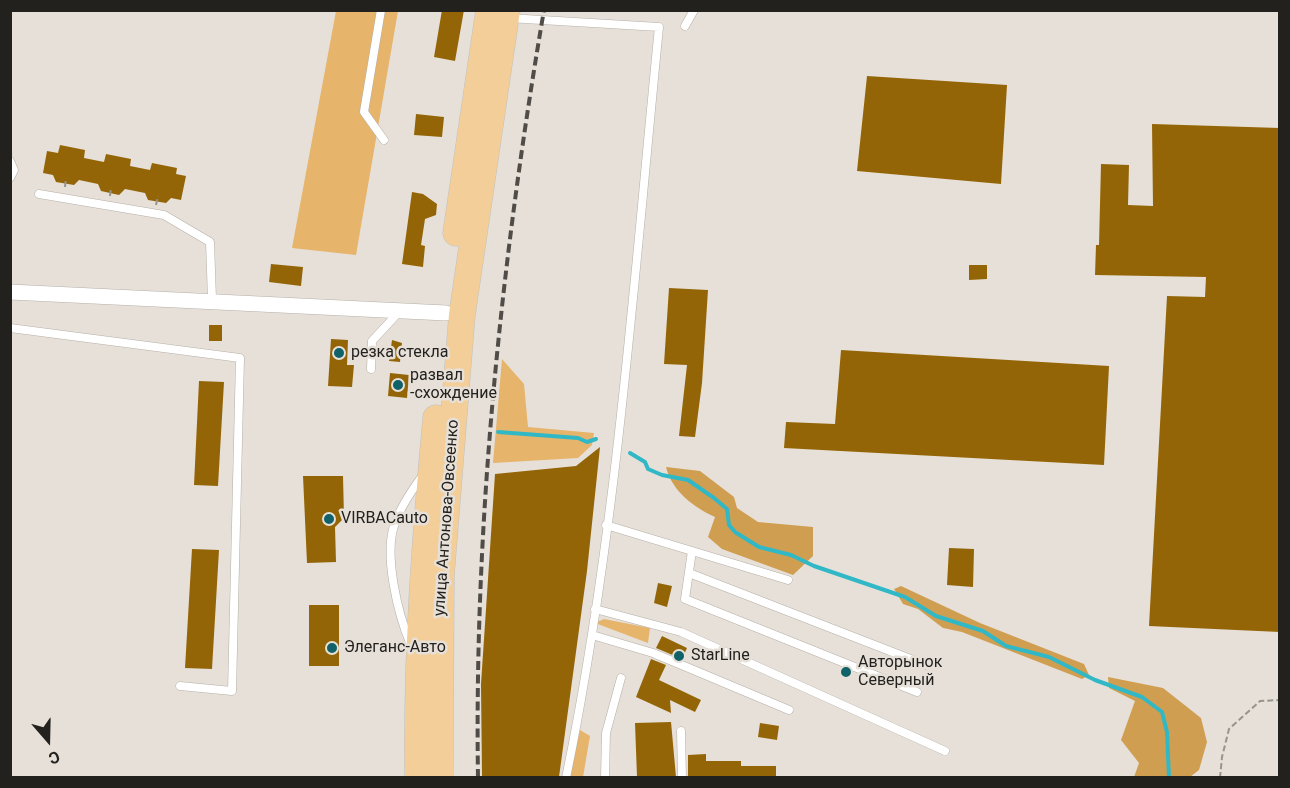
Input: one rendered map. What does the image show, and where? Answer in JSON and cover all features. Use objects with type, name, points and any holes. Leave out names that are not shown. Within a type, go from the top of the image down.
[{"type":"highway","name":"улица Антонова-Овсеенко","points":[[418,777],[418,662],[422,575],[446,313],[498,14]]},
{"type":"highway","name":"улица Антонова-Овсеенко","points":[[440,777],[441,576],[461,327],[498,14]]},
{"type":"street","points":[[10,292],[212,299],[446,313]]},
{"type":"lane","points":[[381,10],[364,112],[384,140]]},
{"type":"lane","points":[[685,26],[694,10]]},
{"type":"lane","points":[[498,14],[659,27],[619,425],[588,671],[566,777]]},
{"type":"lane","points":[[10,161],[14,170],[10,178]]},
{"type":"lane","points":[[39,194],[164,215],[210,242],[212,299]]},
{"type":"lane","points":[[371,369],[372,341],[400,311]]},
{"type":"lane","points":[[10,328],[240,358],[232,691],[180,686]]},
{"type":"lane","points":[[606,525],[788,580]]},
{"type":"lane","points":[[692,551],[686,599],[917,692]]},
{"type":"lane","points":[[689,573],[926,665]]},
{"type":"lane","points":[[595,609],[681,632],[945,751]]},
{"type":"lane","points":[[592,635],[653,653],[789,710]]},
{"type":"lane","points":[[605,777],[606,733],[621,678]]},
{"type":"lane","points":[[681,731],[682,777]]},
{"type":"path","points":[[1220,777],[1229,729],[1260,701],[1280,700]]},
{"type":"shaded area","points":[[336,11],[398,11],[356,255],[292,248]]},
{"type":"shaded area","points":[[502,359],[524,384],[528,427],[594,433],[592,445],[578,458],[493,463]]},
{"type":"shaded area","points":[[666,467],[700,471],[734,497],[737,508],[758,522],[813,527],[813,556],[793,575],[722,549],[708,537],[715,517],[699,508],[678,491]]},
{"type":"shaded area","points":[[901,586],[980,623],[1084,664],[1089,675],[1082,679],[962,632],[943,628],[918,609],[903,604],[894,589]]},
{"type":"shaded area","points":[[604,619],[650,628],[648,643],[595,623]]},
{"type":"shaded area","points":[[1108,677],[1163,688],[1201,718],[1207,742],[1199,770],[1190,777],[1134,777],[1139,763],[1121,740],[1135,701],[1109,688]]},
{"type":"shaded area","points":[[580,730],[590,736],[583,777],[568,778]]},
{"type":"building","points":[[442,10],[464,10],[455,61],[434,57]]},
{"type":"building","points":[[867,76],[1007,85],[1001,184],[857,171]]},
{"type":"building","points":[[416,114],[444,117],[442,137],[414,135]]},
{"type":"building","points":[[1152,124],[1280,128],[1280,632],[1149,626],[1167,296],[1205,297],[1206,277],[1095,275],[1096,245],[1099,245],[1101,164],[1129,165],[1128,205],[1153,206]]},
{"type":"building","points":[[60,145],[85,150],[84,158],[104,162],[106,154],[131,159],[130,166],[150,170],[152,163],[177,168],[176,174],[186,176],[181,200],[171,198],[166,203],[148,200],[145,193],[125,189],[119,195],[101,191],[98,184],[79,180],[74,185],[56,182],[53,175],[43,173],[47,151],[58,153]]},
{"type":"building","points":[[412,192],[423,194],[437,204],[436,215],[425,219],[421,245],[425,246],[423,267],[402,264]]},
{"type":"building","points":[[271,264],[303,267],[301,286],[269,282]]},
{"type":"building","points":[[969,265],[987,265],[987,279],[969,280]]},
{"type":"building","points":[[669,288],[708,290],[702,383],[695,437],[679,436],[687,365],[664,364]]},
{"type":"building","points":[[209,325],[222,325],[222,341],[209,341]]},
{"type":"building","name":"резка стекла","points":[[331,339],[348,340],[347,365],[354,365],[352,387],[328,386]]},
{"type":"building","points":[[392,340],[402,343],[400,362],[389,361]]},
{"type":"building","points":[[841,350],[1109,366],[1104,465],[784,448],[786,422],[835,424]]},
{"type":"building","name":"развал -схождение","points":[[390,373],[409,375],[407,398],[388,396]]},
{"type":"building","points":[[199,381],[224,382],[218,486],[194,485]]},
{"type":"building","points":[[600,447],[587,571],[559,777],[482,777],[481,684],[495,474],[576,466]]},
{"type":"building","points":[[303,476],[343,476],[344,518],[335,527],[336,562],[307,563]]},
{"type":"building","points":[[949,548],[974,549],[973,587],[947,585]]},
{"type":"building","points":[[192,549],[219,550],[212,669],[185,668]]},
{"type":"building","points":[[658,583],[672,586],[667,607],[654,603]]},
{"type":"building","points":[[309,605],[339,605],[339,666],[309,666]]},
{"type":"building","points":[[662,636],[687,648],[682,659],[656,648]]},
{"type":"building","points":[[651,659],[666,665],[659,680],[701,700],[695,712],[670,700],[671,713],[636,697]]},
{"type":"building","points":[[671,722],[676,777],[637,777],[635,723]]},
{"type":"building","points":[[760,723],[779,726],[777,740],[758,737]]},
{"type":"building","points":[[706,754],[706,761],[741,761],[741,766],[776,766],[776,777],[688,777],[688,755]]},
{"type":"waterway","points":[[498,432],[578,438],[587,442],[596,439]]},
{"type":"waterway","points":[[630,453],[645,462],[648,469],[662,475],[688,480],[714,498],[727,509],[729,525],[735,532],[759,547],[791,555],[814,566],[905,597],[936,616],[983,631],[1006,646],[1049,657],[1095,680],[1142,697],[1162,712],[1167,732],[1169,778]]},
{"type":"railway","points":[[478,778],[481,586],[493,393],[515,200],[544,10]]},
{"type":"place","name":"резка стекла","points":[[339,353]]},
{"type":"place","name":"развал -схождение","points":[[398,385]]},
{"type":"place","name":"VIRBACauto","points":[[329,519]]},
{"type":"place","name":"Элеганс-Авто","points":[[332,648]]},
{"type":"place","name":"StarLine","points":[[679,656]]},
{"type":"place","name":"Авторынок Северный","points":[[846,672]]}]
